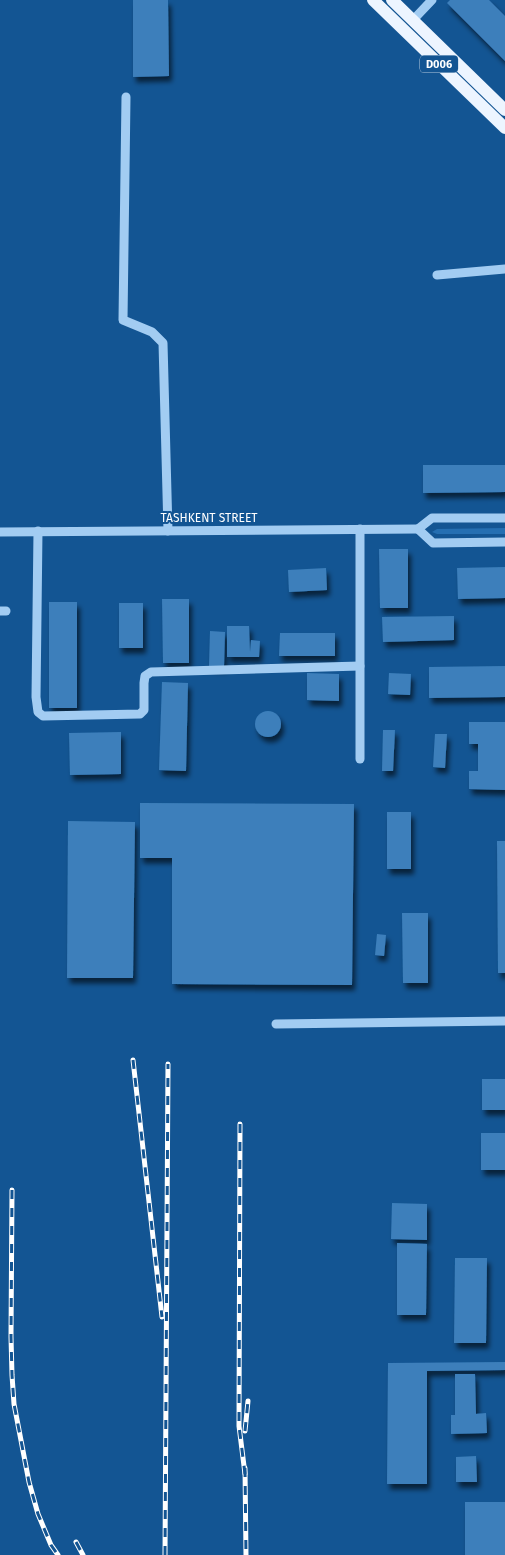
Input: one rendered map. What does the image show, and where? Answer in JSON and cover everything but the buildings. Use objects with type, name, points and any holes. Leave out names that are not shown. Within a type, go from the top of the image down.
[{"type":"main road","name":"D006","points":[[372,0],[502,111]]},
{"type":"main road","name":"D006","points":[[392,0],[502,111],[505,128]]},
{"type":"street","points":[[413,20],[432,0]]},
{"type":"street","points":[[126,98],[123,320],[152,332],[163,343],[168,531]]},
{"type":"street","points":[[437,274],[505,269]]},
{"type":"street","name":"TASHKENT STREET","points":[[0,532],[418,529],[432,518],[505,518]]},
{"type":"street","points":[[360,529],[360,759]]},
{"type":"street","points":[[418,529],[433,543],[505,542]]},
{"type":"street","points":[[38,531],[36,697],[38,712],[43,716],[140,714],[144,710],[145,676],[151,672],[360,666]]},
{"type":"street","points":[[276,1024],[505,1021]]},
{"type":"shaded area","points":[[505,528],[505,534],[437,534],[432,532],[437,529]]},
{"type":"railway","points":[[133,1060],[162,1317]]},
{"type":"railway","points":[[165,1555],[168,1064]]},
{"type":"railway","points":[[240,1124],[239,1426],[245,1474]]},
{"type":"railway","points":[[12,1190],[11,1337],[14,1404],[29,1482],[38,1514],[51,1545],[58,1555]]},
{"type":"railway","points":[[245,1431],[248,1401]]},
{"type":"railway","points":[[245,1468],[246,1555]]},
{"type":"railway","points":[[76,1542],[83,1555]]}]
